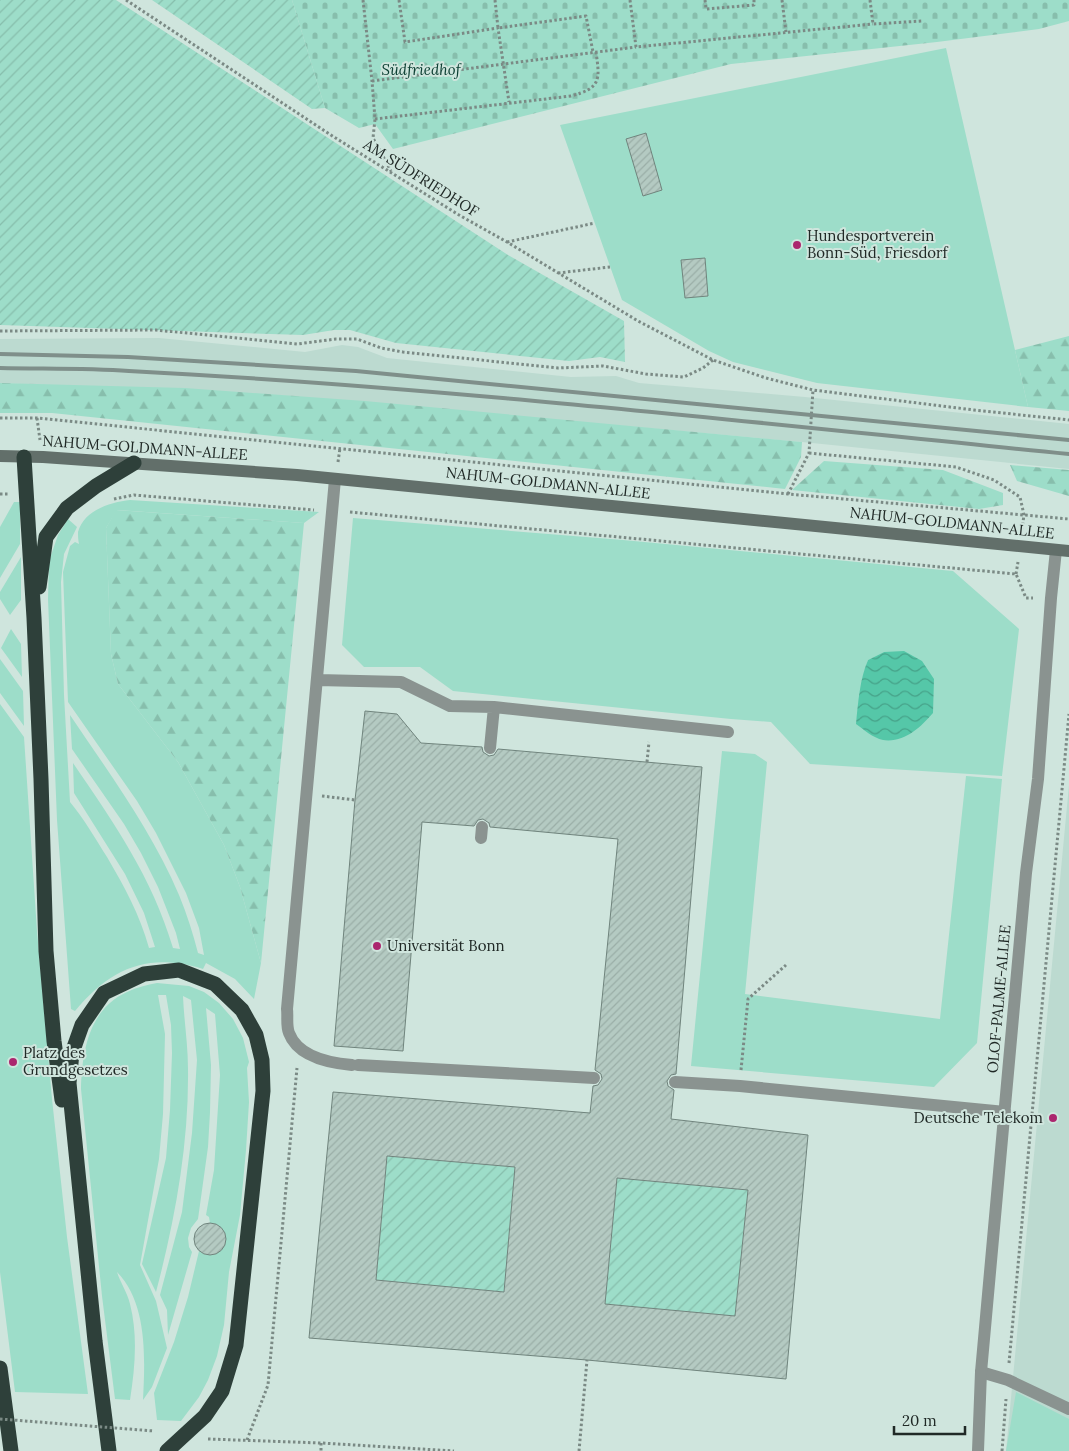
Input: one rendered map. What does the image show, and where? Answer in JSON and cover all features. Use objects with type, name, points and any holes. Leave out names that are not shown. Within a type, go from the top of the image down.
[{"type":"highway","points":[[24,457],[42,779],[46,950],[54,1041],[83,1225]]},
{"type":"highway","points":[[34,618],[46,538],[67,508],[96,486],[134,463]]},
{"type":"highway","points":[[109,1451],[83,1225],[70,1083],[72,1053],[82,1025],[104,993],[144,974],[179,970],[215,984],[242,1010],[256,1035],[262,1060],[262,1091],[261,1121],[236,1345],[222,1391],[205,1416],[167,1451]]},
{"type":"highway","points":[[0,1368],[11,1451]]},
{"type":"main road","name":"NAHUM-GOLDMANN-ALLEE","points":[[0,456],[134,463],[335,479],[1063,551]]},
{"type":"street","points":[[335,479],[287,1009],[288,1032],[299,1048],[321,1060],[334,1064],[594,1078]]},
{"type":"street","name":"OLOF-PALME-ALLEE","points":[[978,1451],[981,1372],[1026,883],[1038,779],[1050,598],[1063,551]]},
{"type":"street","points":[[318,680],[401,682],[450,706],[494,707],[728,732]]},
{"type":"street","points":[[490,748],[494,707]]},
{"type":"street","points":[[675,1082],[740,1086],[1005,1112]]},
{"type":"street","points":[[981,1372],[1008,1380],[1069,1409]]},
{"type":"path","name":"AM SÜDFRIEDHOF","points":[[126,0],[326,132],[459,215],[638,322],[713,360],[766,378],[813,390],[1069,420]]},
{"type":"path","points":[[363,0],[375,119],[373,138],[391,172]]},
{"type":"path","points":[[375,119],[571,96],[590,90],[598,77],[586,16],[405,42],[399,0]]},
{"type":"path","points":[[495,0],[510,102]]},
{"type":"path","points":[[630,0],[636,47]]},
{"type":"path","points":[[705,0],[706,9],[754,5],[754,0]]},
{"type":"path","points":[[782,0],[786,32]]},
{"type":"path","points":[[870,0],[873,24]]},
{"type":"path","points":[[372,81],[636,47],[922,21]]},
{"type":"path","points":[[507,242],[594,223]]},
{"type":"path","points":[[558,273],[610,267]]},
{"type":"path","points":[[0,331],[156,330],[297,344],[336,339],[357,340],[381,348],[403,352],[558,368],[603,366],[646,374],[684,377],[703,368],[713,360]]},
{"type":"path","points":[[788,494],[809,453],[813,390]]},
{"type":"path","points":[[0,418],[37,418],[788,494],[1069,519]]},
{"type":"path","points":[[809,453],[956,468],[994,480],[1020,497],[1024,515]]},
{"type":"path","points":[[110,500],[134,495],[332,511],[1016,574],[1026,598],[1050,598]]},
{"type":"path","points":[[1002,1451],[1069,714]]},
{"type":"path","points":[[339,798],[355,800]]},
{"type":"path","points":[[740,1086],[748,999],[786,965]]},
{"type":"path","points":[[247,1440],[268,1385],[299,1048]]},
{"type":"path","points":[[579,1451],[587,1360]]},
{"type":"path","points":[[0,1419],[154,1431],[173,1430],[202,1439],[321,1443],[454,1451]]},
{"type":"path","points":[[321,1443],[321,1451]]},
{"type":"shaded area","points":[[159,338],[305,352],[342,345],[358,347],[387,358],[571,377],[616,376],[639,383],[805,397],[1069,424],[1069,469],[802,442],[290,396],[0,383],[0,339]]},
{"type":"shaded area","name":"Deutsche Telekom","points":[[1069,785],[1069,1451],[1006,1451]]},
{"type":"green space","points":[[0,0],[116,0],[508,255],[624,321],[625,362],[600,357],[569,361],[396,343],[350,330],[334,330],[303,335],[0,325]]},
{"type":"green space","points":[[152,0],[292,0],[325,108],[312,109]]},
{"type":"green space","name":"Südfriedhof","points":[[292,0],[1069,0],[1069,21],[1039,29],[937,42],[731,64],[393,149],[375,124],[359,128],[325,108]]},
{"type":"green space","name":"Hundesportverein Bonn-Süd, Friesdorf","points":[[946,48],[1028,407],[817,383],[733,362],[709,351],[622,300],[560,125]]},
{"type":"green space","points":[[1069,336],[1069,411],[1028,407],[1015,350]]},
{"type":"green space","points":[[0,383],[185,388],[365,401],[802,442],[801,457],[785,489],[52,413],[0,413]]},
{"type":"green space","points":[[824,461],[943,470],[1003,493],[1003,505],[979,509],[792,490]]},
{"type":"green space","points":[[1010,465],[1069,470],[1069,496],[1017,481]]},
{"type":"green space","points":[[130,500],[319,512],[304,523],[117,510],[106,528],[111,654],[118,684],[178,762],[224,845],[240,887],[261,963],[254,999],[235,979],[206,963],[203,969],[165,962],[148,963],[117,974],[102,984],[75,1011],[71,1009],[57,820],[48,599],[49,561],[58,535],[68,519],[77,527],[64,554],[61,582],[64,695],[70,802],[107,857],[131,901],[149,948],[155,947],[144,913],[125,874],[74,793],[73,763],[117,829],[143,874],[173,948],[180,949],[176,933],[158,887],[141,853],[124,824],[72,749],[70,715],[129,803],[156,848],[182,902],[198,953],[204,955],[199,928],[186,893],[156,833],[137,801],[68,702],[63,572],[70,546],[75,542],[79,544],[78,532],[81,524],[92,513],[107,505]]},
{"type":"green space","points":[[14,502],[20,502],[20,544],[0,578],[0,527]]},
{"type":"green space","points":[[116,510],[304,523],[261,963],[240,887],[224,845],[178,762],[118,684],[111,654],[106,528]]},
{"type":"green space","points":[[353,518],[623,540],[953,571],[1019,629],[1002,776],[810,764],[771,722],[453,691],[420,667],[364,667],[342,645]],"holes":[[[884,652],[858,706],[864,671],[868,660]]]},
{"type":"green space","points":[[21,557],[21,600],[10,615],[0,599],[0,592]]},
{"type":"green space","points":[[11,629],[21,644],[22,677],[1,648]]},
{"type":"green space","points":[[0,659],[23,691],[24,726],[0,693]]},
{"type":"green space","points":[[0,704],[24,737],[37,931],[52,1099],[67,1237],[88,1394],[15,1392],[0,1272]]},
{"type":"green space","points":[[722,751],[755,754],[767,762],[745,994],[940,1019],[966,776],[1002,779],[977,1043],[934,1087],[691,1066]]},
{"type":"green space","points":[[157,983],[189,986],[204,992],[219,1003],[233,1019],[243,1038],[249,1062],[247,1068],[249,1102],[240,1215],[229,1272],[224,1325],[217,1356],[208,1380],[199,1397],[181,1421],[157,1420],[154,1393],[174,1342],[188,1297],[199,1251],[207,1255],[214,1254],[220,1251],[225,1239],[224,1232],[219,1227],[210,1223],[209,1217],[206,1215],[214,1170],[220,1075],[215,1014],[206,1008],[211,1065],[210,1112],[208,1147],[198,1219],[191,1228],[188,1238],[189,1247],[192,1252],[168,1335],[167,1310],[160,1295],[182,1212],[192,1133],[197,1060],[191,1000],[183,996],[188,1060],[186,1125],[175,1210],[156,1292],[142,1264],[166,1158],[172,1053],[171,1025],[166,995],[158,995],[165,1034],[163,1114],[159,1159],[140,1265],[156,1301],[167,1348],[152,1387],[143,1400],[144,1350],[139,1316],[127,1285],[117,1272],[127,1295],[133,1316],[135,1352],[130,1400],[115,1399],[102,1296],[81,1089],[86,1046],[96,1020],[114,999],[138,987]]},
{"type":"green space","points":[[387,1156],[515,1167],[504,1292],[376,1280]]},
{"type":"green space","points":[[617,1178],[748,1190],[735,1316],[605,1304]]},
{"type":"green space","points":[[1016,1392],[1069,1419],[1069,1451],[1006,1451]]},
{"type":"water","points":[[904,651],[922,661],[934,679],[933,713],[923,724],[905,737],[891,740],[879,739],[856,724],[863,675],[868,660],[884,652]]},
{"type":"building","points":[[646,133],[662,190],[643,196],[626,139]]},
{"type":"building","points":[[705,258],[708,296],[685,298],[681,260]]},
{"type":"building","points":[[365,711],[397,714],[421,743],[482,747],[483,752],[489,756],[494,755],[498,749],[702,767],[676,1074],[671,1075],[667,1081],[668,1086],[674,1090],[671,1119],[808,1135],[786,1379],[587,1360],[309,1338],[333,1092],[590,1113],[593,1086],[598,1085],[602,1079],[601,1074],[595,1070],[618,839],[490,827],[489,823],[483,819],[478,820],[474,826],[422,822],[403,1051],[334,1046],[355,800]],"holes":[[[387,1156],[515,1167],[504,1292],[376,1280]],[[617,1178],[748,1190],[735,1316],[605,1304]]]},
{"type":"building","points":[[210,1223],[216,1224],[221,1228],[225,1233],[225,1245],[221,1250],[216,1254],[210,1255],[204,1254],[199,1250],[195,1245],[194,1239],[195,1233],[199,1228],[204,1224]]},
{"type":"railway","points":[[0,354],[128,357],[356,371],[1069,440]]},
{"type":"railway","points":[[0,368],[113,370],[364,386],[599,407],[1069,454]]},
{"type":"place","name":"Hundesportverein Bonn-Süd, Friesdorf","points":[[797,245]]},
{"type":"place","name":"Universität Bonn","points":[[377,946]]},
{"type":"place","name":"Platz des Grundgesetzes","points":[[13,1062]]},
{"type":"place","name":"Deutsche Telekom","points":[[1053,1118]]}]
